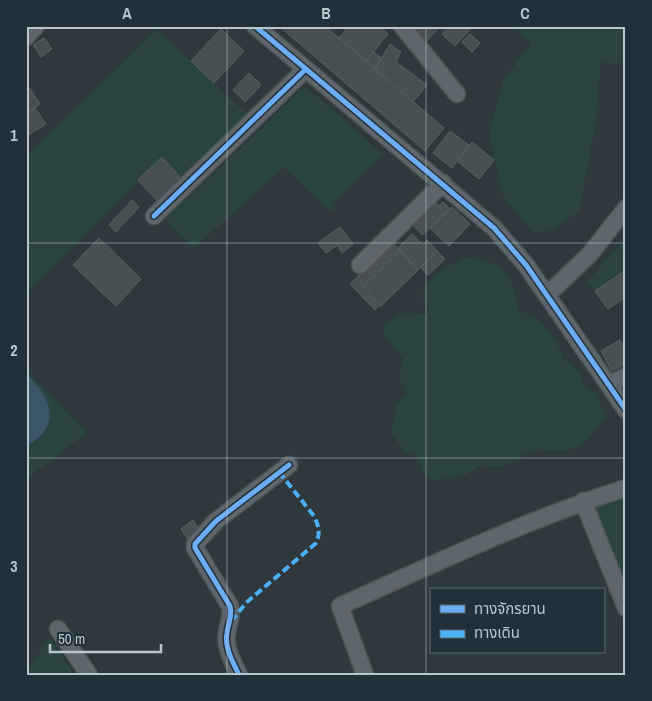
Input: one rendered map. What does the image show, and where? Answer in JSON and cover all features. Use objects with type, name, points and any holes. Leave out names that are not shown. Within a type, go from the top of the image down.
[{"type":"street","points":[[26,37],[36,26]]},
{"type":"street","points":[[255,26],[494,228],[516,252],[626,410]]},
{"type":"street","points":[[402,26],[456,94]]},
{"type":"street","points":[[154,216],[306,70]]},
{"type":"street","points":[[360,265],[443,183]]},
{"type":"street","points":[[547,296],[590,254],[626,208]]},
{"type":"street","points":[[609,384],[626,376]]},
{"type":"street","points":[[239,675],[228,646],[226,633],[232,612],[230,606],[195,548],[195,544],[216,520],[289,464]]},
{"type":"street","points":[[365,675],[340,606],[480,543],[583,501],[626,488]]},
{"type":"street","points":[[583,501],[626,608]]},
{"type":"street","points":[[58,629],[90,675]]},
{"type":"green space","points":[[512,26],[626,26],[626,64],[601,63],[595,128],[579,211],[551,231],[532,232],[502,194],[489,132],[504,79],[531,43]]},
{"type":"green space","points":[[157,30],[248,115],[182,179],[162,157],[26,293],[26,156]]},
{"type":"green space","points":[[305,86],[383,154],[333,203],[332,213],[284,167],[194,248],[166,219]]},
{"type":"green space","points":[[626,238],[626,270],[595,291],[588,281]]},
{"type":"green space","points":[[466,257],[490,262],[505,272],[513,287],[518,310],[534,317],[543,324],[556,340],[564,359],[579,372],[584,386],[596,393],[606,416],[588,439],[574,449],[554,451],[537,449],[500,467],[481,465],[465,475],[432,481],[423,471],[416,453],[405,452],[391,433],[397,405],[407,393],[399,378],[403,359],[383,333],[385,323],[406,312],[426,315],[429,310],[422,296],[429,282],[440,272]]},
{"type":"green space","points":[[26,369],[86,433],[26,479],[26,446],[38,440],[39,385],[26,374]]},
{"type":"green space","points":[[626,496],[626,590],[593,509],[596,504]]},
{"type":"green space","points":[[49,637],[75,675],[26,675]]},
{"type":"water","points":[[26,374],[42,392],[50,412],[45,430],[38,438],[26,446]]},
{"type":"building","points":[[279,26],[325,26],[444,128],[425,151]]},
{"type":"building","points":[[349,26],[380,26],[388,34],[366,61],[339,38]]},
{"type":"building","points":[[415,26],[440,26],[425,43],[411,31]]},
{"type":"building","points":[[449,26],[473,26],[455,46],[442,34]]},
{"type":"building","points":[[221,29],[244,51],[214,83],[191,61]]},
{"type":"building","points":[[470,34],[480,43],[472,52],[462,42]]},
{"type":"building","points":[[44,38],[52,49],[41,57],[33,45]]},
{"type":"building","points":[[390,44],[401,52],[396,62],[427,85],[413,102],[375,69]]},
{"type":"building","points":[[374,52],[381,58],[375,69],[366,61]]},
{"type":"building","points":[[249,73],[261,85],[245,102],[233,90]]},
{"type":"building","points":[[26,83],[40,104],[26,114]]},
{"type":"building","points":[[35,108],[46,124],[28,135],[26,114]]},
{"type":"building","points":[[450,131],[469,145],[452,168],[433,153]]},
{"type":"building","points":[[472,142],[494,160],[479,179],[457,161]]},
{"type":"building","points":[[162,157],[182,179],[157,201],[138,180]]},
{"type":"building","points":[[132,200],[139,207],[116,232],[109,225]]},
{"type":"building","points":[[434,201],[439,206],[443,202],[450,209],[422,235],[411,223]]},
{"type":"building","points":[[452,207],[470,224],[449,246],[430,228]]},
{"type":"building","points":[[340,227],[353,244],[342,253],[337,245],[326,253],[318,243]]},
{"type":"building","points":[[412,234],[423,245],[427,240],[437,251],[418,270],[398,248]]},
{"type":"building","points":[[99,238],[141,279],[116,306],[73,265]]},
{"type":"building","points":[[393,243],[400,251],[363,287],[380,304],[375,310],[350,284]]},
{"type":"building","points":[[400,251],[418,270],[381,306],[363,287]]},
{"type":"building","points":[[437,251],[445,259],[428,275],[421,268]]},
{"type":"building","points":[[626,270],[626,297],[608,309],[595,291]]},
{"type":"building","points":[[620,340],[626,351],[626,363],[612,371],[601,351]]},
{"type":"building","points":[[193,520],[200,530],[188,539],[181,529]]},
{"type":"marked path","points":[[231,621],[247,602],[315,544],[319,534],[314,516],[279,472]]},
{"type":"cycle path","points":[[255,26],[494,228],[526,265],[626,410]]},
{"type":"cycle path","points":[[154,216],[306,69]]},
{"type":"cycle path","points":[[239,675],[230,654],[226,638],[231,613],[230,606],[195,548],[195,544],[216,521],[289,465]]}]
